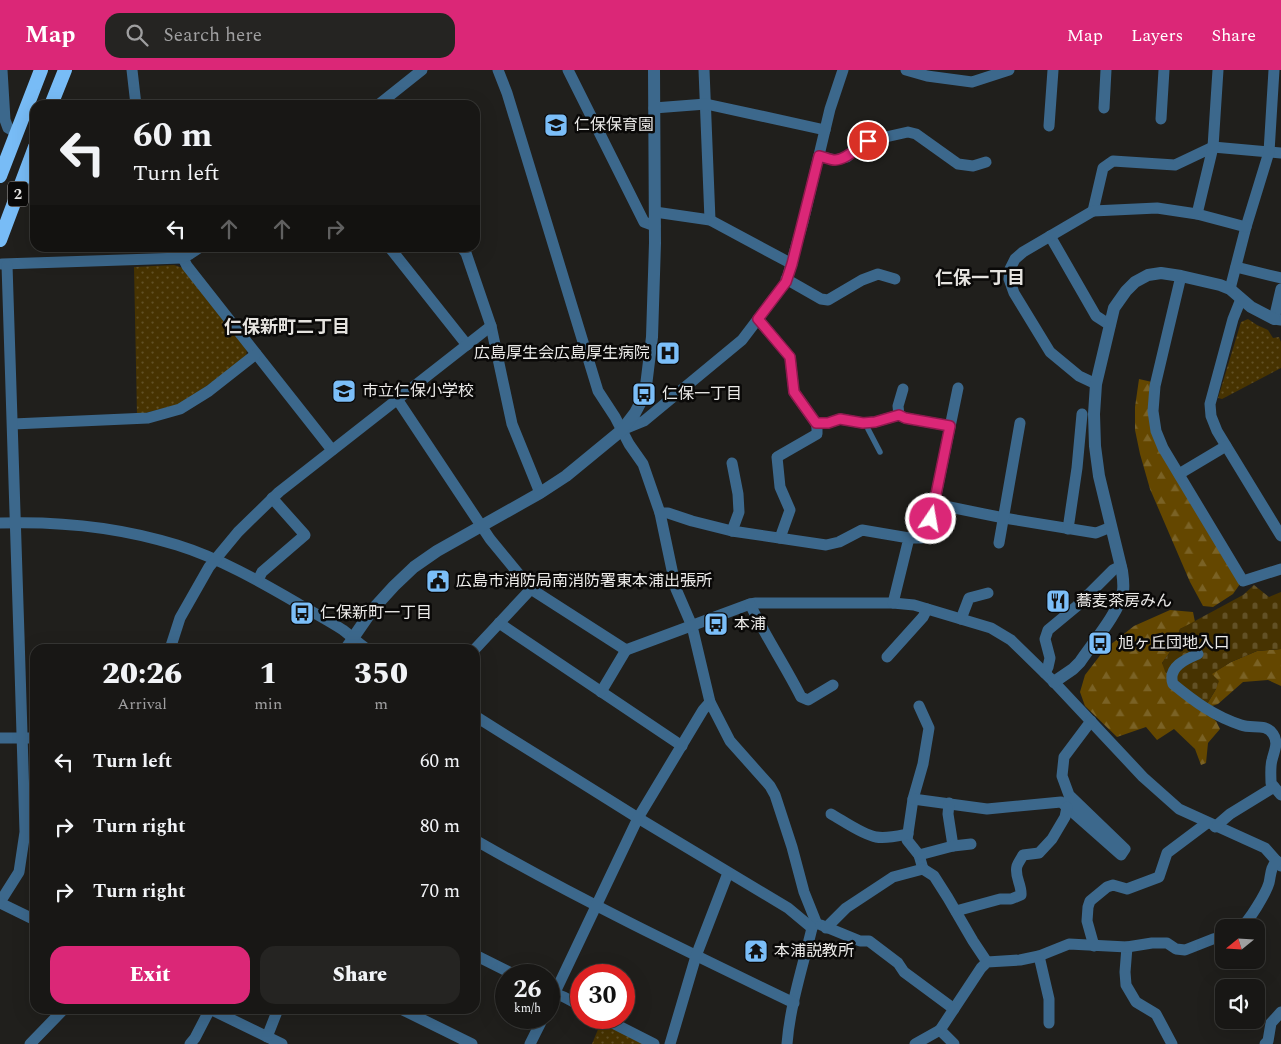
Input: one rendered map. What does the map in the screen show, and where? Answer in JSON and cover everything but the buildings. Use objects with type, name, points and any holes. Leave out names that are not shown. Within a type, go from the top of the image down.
[{"type":"highway","name":"2","points":[[0,176],[41,70]]},
{"type":"highway","points":[[53,100],[65,70]]},
{"type":"highway","name":"2","points":[[0,240],[30,161]]},
{"type":"street","points":[[2,70],[4,120],[8,128],[17,133]]},
{"type":"street","points":[[132,70],[135,100]]},
{"type":"street","points":[[384,100],[422,70]]},
{"type":"street","points":[[498,70],[507,92],[598,391],[629,444],[644,464],[660,512],[676,590],[692,626],[710,702],[730,741],[770,786],[775,795],[804,892],[818,926],[794,1003],[787,1044]]},
{"type":"street","points":[[568,70],[644,222],[654,226]]},
{"type":"street","points":[[349,644],[373,609],[414,567],[437,551],[540,493],[566,476],[622,430],[635,413],[645,394],[652,337],[654,70]]},
{"type":"street","points":[[704,70],[710,220]]},
{"type":"street","points":[[622,430],[644,421],[742,340],[786,282],[830,109],[843,70]]},
{"type":"street","points":[[906,70],[927,76],[972,82],[1009,70]]},
{"type":"street","points":[[1049,126],[1053,70]]},
{"type":"street","points":[[1104,108],[1106,70]]},
{"type":"street","points":[[1161,119],[1164,70]]},
{"type":"street","points":[[1197,214],[1213,147],[1218,70]]},
{"type":"street","points":[[1230,289],[1246,227],[1269,152],[1274,70]]},
{"type":"street","points":[[654,108],[706,104],[825,130]]},
{"type":"street","points":[[819,156],[836,160],[847,157],[868,141],[908,132],[916,134],[958,164],[972,166],[986,162]]},
{"type":"street","points":[[1093,212],[1103,168],[1113,161],[1175,165],[1213,147],[1281,153]]},
{"type":"street","points":[[1096,384],[1079,376],[1050,352],[1014,293],[1010,279],[1010,269],[1015,259],[1023,252],[1093,212],[1157,208],[1197,214],[1246,227]]},
{"type":"street","points":[[654,212],[710,220],[792,264]]},
{"type":"street","points":[[1050,236],[1096,316],[1110,325]]},
{"type":"street","points":[[30,917],[0,902],[19,872],[25,832],[13,424],[4,264],[180,253],[190,254],[193,252]]},
{"type":"street","points":[[393,252],[467,345]]},
{"type":"street","points":[[465,252],[491,326],[512,424],[540,493]]},
{"type":"street","points":[[180,253],[187,266],[332,450]]},
{"type":"street","points":[[1236,267],[1281,278]]},
{"type":"street","points":[[1054,682],[1080,662],[1118,606],[1123,592],[1124,582],[1121,566],[1099,476],[1095,446],[1094,414],[1096,384],[1114,308],[1135,282],[1148,275],[1161,273],[1220,285],[1230,289],[1251,307],[1277,320],[1281,289]]},
{"type":"street","points":[[786,279],[820,299],[828,300],[862,280],[878,274],[895,279]]},
{"type":"street","points":[[1181,276],[1155,386],[1153,411],[1156,431],[1162,448],[1244,581],[1281,569]]},
{"type":"street","points":[[1241,298],[1233,319],[1210,404],[1211,416],[1217,431],[1281,536]]},
{"type":"street","points":[[758,319],[790,357],[794,392],[816,423],[817,428],[816,434],[776,457],[780,486],[790,510],[780,538]]},
{"type":"street","points":[[172,644],[180,618],[209,567],[238,532],[272,498],[491,326]]},
{"type":"street","points":[[13,424],[148,418],[156,416],[180,409],[208,391],[256,354]]},
{"type":"street","points":[[660,512],[732,531],[826,545],[839,542],[862,530],[909,538],[922,538],[928,534],[958,388]]},
{"type":"street","points":[[899,415],[898,406],[904,389]]},
{"type":"street","points":[[397,400],[490,539],[531,589],[626,650]]},
{"type":"street","points":[[1068,529],[1077,468],[1082,414]]},
{"type":"street","points":[[816,423],[828,423],[840,419],[866,423],[899,415],[905,418],[950,426]]},
{"type":"street","points":[[1000,543],[1020,424]]},
{"type":"street","points":[[1179,474],[1226,446]]},
{"type":"street","points":[[732,463],[738,494],[739,512],[732,531]]},
{"type":"street","points":[[258,580],[262,572],[305,535],[272,498]]},
{"type":"street","points":[[935,504],[1004,518],[1096,533],[1111,526]]},
{"type":"street","points":[[0,523],[56,523],[103,528],[141,535],[178,545],[258,580],[344,631],[361,644]]},
{"type":"street","points":[[893,603],[909,538]]},
{"type":"street","points":[[1045,673],[1050,658],[1045,640],[1048,630],[1077,606],[1113,570],[1121,566]]},
{"type":"street","points":[[480,644],[531,589]]},
{"type":"street","points":[[961,619],[970,598],[988,593]]},
{"type":"street","points":[[601,692],[626,650],[750,604],[874,602],[914,605],[991,628],[1011,640],[1054,682],[1143,777],[1179,810],[1265,848],[1280,865]]},
{"type":"street","points":[[750,604],[801,697],[808,700],[833,685]]},
{"type":"street","points":[[887,658],[924,617],[927,609]]},
{"type":"street","points":[[499,623],[682,746]]},
{"type":"street","points":[[1094,946],[1087,921],[1090,901],[1112,885],[1127,889],[1159,877],[1167,853],[1230,814],[1277,791],[1271,783],[1272,761],[1276,745],[1273,734],[1261,727],[1244,727],[1219,717],[1196,703],[1173,684],[1171,679],[1177,665],[1198,654]]},
{"type":"street","points":[[560,976],[638,818],[703,710],[710,702]]},
{"type":"street","points":[[919,706],[929,728],[913,798],[907,840],[919,855],[923,869],[934,876],[987,962]]},
{"type":"street","points":[[480,719],[638,818],[818,926],[860,941],[869,941],[898,963],[904,972],[954,1009]]},
{"type":"street","points":[[913,798],[988,809],[1061,802],[1121,855],[1125,849],[1069,794],[1062,776],[1064,757],[1091,721]]},
{"type":"street","points":[[0,738],[30,738]]},
{"type":"street","points":[[948,803],[953,846]]},
{"type":"street","points":[[956,911],[1021,895],[1016,874],[1017,865],[1024,855],[1039,853],[1052,839],[1065,817],[1067,807]]},
{"type":"street","points":[[830,814],[876,837],[908,834]]},
{"type":"street","points":[[480,843],[596,905],[794,1003]]},
{"type":"street","points":[[919,855],[953,846],[971,844]]},
{"type":"street","points":[[1248,919],[1268,885],[1272,864],[1280,865]]},
{"type":"street","points":[[818,926],[893,877],[923,869]]},
{"type":"street","points":[[670,1044],[696,956],[728,873]]},
{"type":"street","points":[[916,1044],[940,1030],[981,968],[987,962],[1020,960],[1039,956],[1069,944],[1127,947],[1167,943],[1176,949],[1185,950],[1215,938]]},
{"type":"street","points":[[1127,947],[1126,985],[1136,1002],[1156,1014],[1172,1044]]},
{"type":"street","points":[[1039,956],[1049,999],[1049,1022]]},
{"type":"street","points":[[480,957],[495,965]]},
{"type":"street","points":[[1265,1044],[1268,1041],[1271,1023],[1281,1012]]},
{"type":"street","points":[[30,1044],[59,1014]]},
{"type":"street","points":[[190,1044],[207,1014]]},
{"type":"street","points":[[220,1014],[282,1044]]},
{"type":"street","points":[[267,1037],[276,1014]]},
{"type":"street","points":[[411,1014],[472,1044]]},
{"type":"street","points":[[530,1044],[538,1029]]},
{"type":"street","points":[[625,1029],[654,1044]]},
{"type":"street","points":[[940,1030],[954,1044]]},
{"type":"lane","points":[[866,423],[880,452]]},
{"type":"green space","points":[[174,265],[186,269],[247,347],[246,358],[181,404],[137,415],[134,267]]},
{"type":"green space","points":[[1248,319],[1268,330],[1273,338],[1279,337],[1281,342],[1281,368],[1222,399],[1218,398],[1241,322]]},
{"type":"green space","points":[[1139,379],[1152,382],[1150,412],[1240,584],[1233,594],[1213,607],[1203,606],[1190,582],[1150,489],[1135,430],[1135,407]]},
{"type":"green space","points":[[1254,585],[1269,597],[1281,592],[1281,649],[1257,651],[1231,662],[1212,674],[1219,681],[1207,704],[1167,677],[1162,663],[1175,645],[1180,629],[1243,595]]},
{"type":"green space","points":[[1170,610],[1193,612],[1195,622],[1180,629],[1175,645],[1162,663],[1183,694],[1216,721],[1220,729],[1208,743],[1206,763],[1201,765],[1195,749],[1174,729],[1157,740],[1146,727],[1117,737],[1085,706],[1080,692],[1085,675],[1105,649],[1134,626]]},
{"type":"green space","points":[[1281,649],[1281,686],[1268,680],[1243,682],[1218,704],[1212,706],[1207,704],[1216,689],[1211,674],[1231,662],[1257,651]]},
{"type":"green space","points":[[598,1029],[615,1029],[644,1044],[592,1044]]},
{"type":"place","name":"仁保保育園","points":[[556,125]]},
{"type":"place","name":"広島厚生会広島厚生病院","points":[[668,353]]},
{"type":"place","name":"市立仁保小学校","points":[[344,391]]},
{"type":"place","name":"仁保一丁目","points":[[644,394]]},
{"type":"place","name":"広島市消防局南消防署東本浦出張所","points":[[438,581]]},
{"type":"place","name":"蕎麦茶房みん","points":[[1058,601]]},
{"type":"place","name":"仁保新町一丁目","points":[[302,613]]},
{"type":"place","name":"本浦","points":[[716,624]]},
{"type":"place","name":"旭ヶ丘団地入口","points":[[1100,643]]},
{"type":"place","name":"本浦説教所","points":[[756,951]]},
{"type":"district","name":"仁保一丁目","points":[[980,278]]},
{"type":"district","name":"仁保新町二丁目","points":[[287,327]]},
{"type":"route","points":[[868,141],[847,157],[836,160],[819,156],[786,282],[758,319],[790,357],[794,392],[816,423],[828,423],[840,419],[863,423],[875,422],[899,415],[905,418],[950,426],[931,519]]}]
